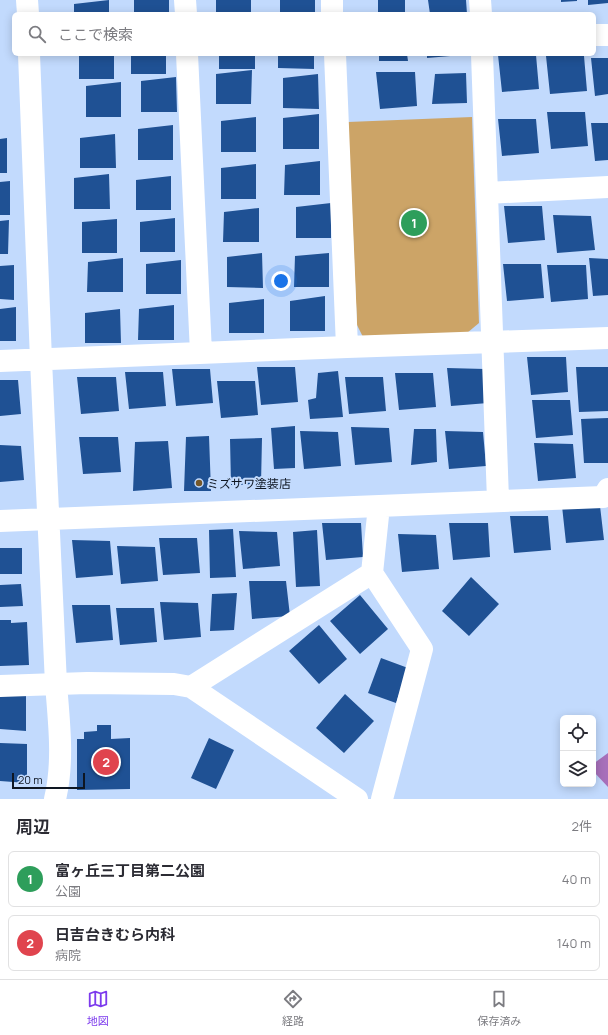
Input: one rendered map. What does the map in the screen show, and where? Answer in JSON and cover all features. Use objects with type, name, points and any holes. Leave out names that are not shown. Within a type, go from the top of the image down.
[{"type":"street","points":[[27,0],[28,12]]},
{"type":"street","points":[[185,0],[186,12]]},
{"type":"street","points":[[332,0],[332,12]]},
{"type":"street","points":[[480,0],[481,12]]},
{"type":"street","points":[[596,35],[608,35]]},
{"type":"street","points":[[29,56],[41,360],[56,684],[59,718],[60,760],[58,788],[55,799]]},
{"type":"street","points":[[187,56],[201,353]]},
{"type":"street","points":[[334,56],[347,347]]},
{"type":"street","points":[[482,56],[498,500]]},
{"type":"street","points":[[487,193],[608,187]]},
{"type":"street","points":[[0,361],[608,338]]},
{"type":"street","points":[[0,521],[603,497],[608,489]]},
{"type":"street","points":[[379,506],[372,572],[422,649],[382,799]]},
{"type":"street","points":[[191,687],[372,572]]},
{"type":"street","points":[[0,686],[56,684],[174,684],[191,687],[357,799]]},
{"type":"shaded area","points":[[472,117],[479,323],[467,333],[363,337],[357,325],[348,122]]},
{"type":"shaded area","points":[[608,753],[608,787],[596,774],[596,762]]},
{"type":"building","points":[[109,0],[109,12],[74,12],[74,4]]},
{"type":"building","points":[[134,0],[169,0],[169,12],[134,12]]},
{"type":"building","points":[[216,0],[251,0],[251,12],[216,12]]},
{"type":"building","points":[[280,0],[315,0],[315,12],[280,12]]},
{"type":"building","points":[[378,0],[405,0],[405,12],[378,12]]},
{"type":"building","points":[[428,0],[466,0],[467,12],[430,12]]},
{"type":"building","points":[[561,0],[577,0],[577,1],[561,2]]},
{"type":"building","points":[[588,0],[608,0],[608,3],[588,5]]},
{"type":"building","points":[[79,56],[114,56],[114,79],[79,79]]},
{"type":"building","points":[[131,56],[166,56],[166,74],[131,74]]},
{"type":"building","points":[[219,56],[255,56],[255,69],[219,69]]},
{"type":"building","points":[[278,56],[314,56],[314,69],[278,68]]},
{"type":"building","points":[[379,56],[407,56],[408,61],[379,61]]},
{"type":"building","points":[[427,56],[450,56],[427,58]]},
{"type":"building","points":[[498,56],[536,56],[539,89],[502,92]]},
{"type":"building","points":[[546,56],[584,56],[587,91],[550,94]]},
{"type":"building","points":[[591,58],[608,58],[608,94],[595,96]]},
{"type":"building","points":[[252,70],[251,104],[216,104],[216,74]]},
{"type":"building","points":[[376,72],[415,72],[417,106],[380,109]]},
{"type":"building","points":[[466,73],[467,103],[432,104],[435,74]]},
{"type":"building","points":[[318,74],[319,109],[283,108],[283,78]]},
{"type":"building","points":[[176,77],[177,112],[141,112],[141,81]]},
{"type":"building","points":[[121,82],[121,117],[86,117],[86,86]]},
{"type":"building","points":[[547,112],[585,112],[588,146],[551,149]]},
{"type":"building","points":[[319,114],[319,149],[283,149],[283,118]]},
{"type":"building","points":[[256,117],[256,152],[221,152],[221,121]]},
{"type":"building","points":[[498,119],[536,119],[539,153],[502,156]]},
{"type":"building","points":[[591,123],[608,123],[608,160],[595,161]]},
{"type":"building","points":[[173,125],[173,160],[138,160],[138,129]]},
{"type":"building","points":[[115,134],[116,168],[80,168],[80,138]]},
{"type":"building","points":[[7,138],[7,173],[0,173],[0,139]]},
{"type":"building","points":[[320,161],[320,195],[284,195],[285,165]]},
{"type":"building","points":[[256,164],[256,199],[221,199],[221,168]]},
{"type":"building","points":[[109,174],[110,209],[74,209],[74,178]]},
{"type":"building","points":[[171,176],[171,210],[136,210],[136,180]]},
{"type":"building","points":[[10,181],[10,215],[0,215],[0,182]]},
{"type":"building","points":[[331,203],[331,238],[296,238],[296,207]]},
{"type":"building","points":[[504,206],[542,206],[545,240],[508,243]]},
{"type":"building","points":[[259,208],[259,242],[223,242],[224,212]]},
{"type":"building","points":[[553,215],[591,216],[595,250],[557,253]]},
{"type":"building","points":[[175,218],[175,252],[140,252],[140,222]]},
{"type":"building","points":[[117,219],[117,253],[82,253],[82,222]]},
{"type":"building","points":[[9,220],[8,254],[0,254],[0,221]]},
{"type":"building","points":[[262,253],[263,288],[227,287],[227,257]]},
{"type":"building","points":[[329,253],[329,287],[294,287],[295,256]]},
{"type":"building","points":[[123,258],[123,292],[87,292],[88,262]]},
{"type":"building","points":[[589,258],[608,259],[608,295],[593,296]]},
{"type":"building","points":[[181,260],[181,294],[146,294],[146,264]]},
{"type":"building","points":[[503,264],[541,264],[544,298],[507,301]]},
{"type":"building","points":[[14,265],[14,300],[0,299],[0,266]]},
{"type":"building","points":[[547,265],[586,265],[588,299],[551,302]]},
{"type":"building","points":[[325,296],[325,331],[290,331],[290,301]]},
{"type":"building","points":[[264,299],[264,333],[229,333],[229,303]]},
{"type":"building","points":[[174,305],[174,340],[138,340],[139,309]]},
{"type":"building","points":[[16,307],[16,341],[0,341],[0,309]]},
{"type":"building","points":[[120,309],[121,343],[85,343],[85,313]]},
{"type":"building","points":[[527,357],[566,357],[568,392],[531,395]]},
{"type":"building","points":[[257,367],[295,367],[298,402],[261,405]]},
{"type":"building","points":[[576,367],[608,367],[608,411],[579,412]]},
{"type":"building","points":[[447,368],[485,369],[488,403],[451,406]]},
{"type":"building","points":[[172,369],[210,369],[213,403],[176,406]]},
{"type":"building","points":[[338,371],[343,417],[310,419],[308,400],[316,398],[318,373]]},
{"type":"building","points":[[125,372],[163,372],[166,406],[129,409]]},
{"type":"building","points":[[395,373],[433,373],[436,407],[399,410]]},
{"type":"building","points":[[77,377],[116,377],[119,411],[81,414]]},
{"type":"building","points":[[345,377],[383,377],[386,411],[349,414]]},
{"type":"building","points":[[0,380],[18,380],[21,414],[0,416]]},
{"type":"building","points":[[217,381],[255,381],[258,415],[221,418]]},
{"type":"building","points":[[532,400],[570,400],[573,435],[536,438]]},
{"type":"building","points":[[608,418],[608,463],[584,463],[581,419]]},
{"type":"building","points":[[295,426],[295,468],[274,469],[271,428]]},
{"type":"building","points":[[351,427],[389,428],[392,462],[355,465]]},
{"type":"building","points":[[414,429],[436,429],[437,462],[411,465]]},
{"type":"building","points":[[300,431],[338,432],[341,466],[304,469]]},
{"type":"building","points":[[445,431],[483,432],[486,466],[449,469]]},
{"type":"building","points":[[209,436],[211,491],[184,491],[186,437]]},
{"type":"building","points":[[79,437],[118,437],[121,472],[83,474]]},
{"type":"building","points":[[262,438],[261,484],[231,485],[230,439]]},
{"type":"building","points":[[168,441],[172,488],[133,491],[135,442]]},
{"type":"building","points":[[534,443],[573,444],[576,478],[538,481]]},
{"type":"building","points":[[0,445],[21,446],[24,480],[0,482]]},
{"type":"building","points":[[562,506],[600,506],[604,540],[566,543]]},
{"type":"building","points":[[510,516],[548,516],[551,550],[514,553]]},
{"type":"building","points":[[322,523],[361,523],[363,557],[326,560]]},
{"type":"building","points":[[449,523],[488,523],[490,557],[453,560]]},
{"type":"building","points":[[233,529],[236,577],[210,578],[209,530]]},
{"type":"building","points":[[317,530],[320,586],[296,587],[293,532]]},
{"type":"building","points":[[239,531],[277,532],[280,566],[243,569]]},
{"type":"building","points":[[398,534],[436,535],[439,569],[402,572]]},
{"type":"building","points":[[159,538],[197,538],[200,573],[163,575]]},
{"type":"building","points":[[72,540],[110,541],[113,575],[76,578]]},
{"type":"building","points":[[117,546],[155,547],[158,581],[121,584]]},
{"type":"building","points":[[0,548],[22,548],[22,574],[0,574]]},
{"type":"building","points":[[471,577],[499,604],[469,636],[442,611]]},
{"type":"building","points":[[249,581],[286,581],[290,616],[252,619]]},
{"type":"building","points":[[21,584],[23,606],[0,607],[0,585]]},
{"type":"building","points":[[237,593],[234,630],[210,631],[212,594]]},
{"type":"building","points":[[360,595],[388,629],[360,654],[330,621]]},
{"type":"building","points":[[160,602],[198,603],[201,637],[164,640]]},
{"type":"building","points":[[72,605],[110,605],[113,640],[76,643]]},
{"type":"building","points":[[116,608],[154,608],[157,642],[120,645]]},
{"type":"building","points":[[0,620],[11,620],[11,623],[27,622],[29,665],[0,666]]},
{"type":"building","points":[[319,625],[347,659],[319,684],[289,651]]},
{"type":"building","points":[[381,658],[408,668],[396,703],[368,693]]},
{"type":"building","points":[[0,690],[26,692],[26,731],[0,729]]},
{"type":"building","points":[[345,694],[374,721],[344,753],[316,728]]},
{"type":"building","points":[[97,725],[111,725],[111,739],[130,738],[130,789],[77,790],[77,739],[84,739],[84,732],[97,731]]},
{"type":"building","points":[[209,738],[234,750],[216,789],[191,778]]},
{"type":"building","points":[[0,743],[27,744],[27,783],[0,781]]},
{"type":"place","name":"富ヶ丘三丁目第二公園","points":[[414,223]]},
{"type":"place","name":"ミズサワ塗装店","points":[[199,483]]},
{"type":"place","name":"日吉台きむら内科","points":[[106,762]]}]
